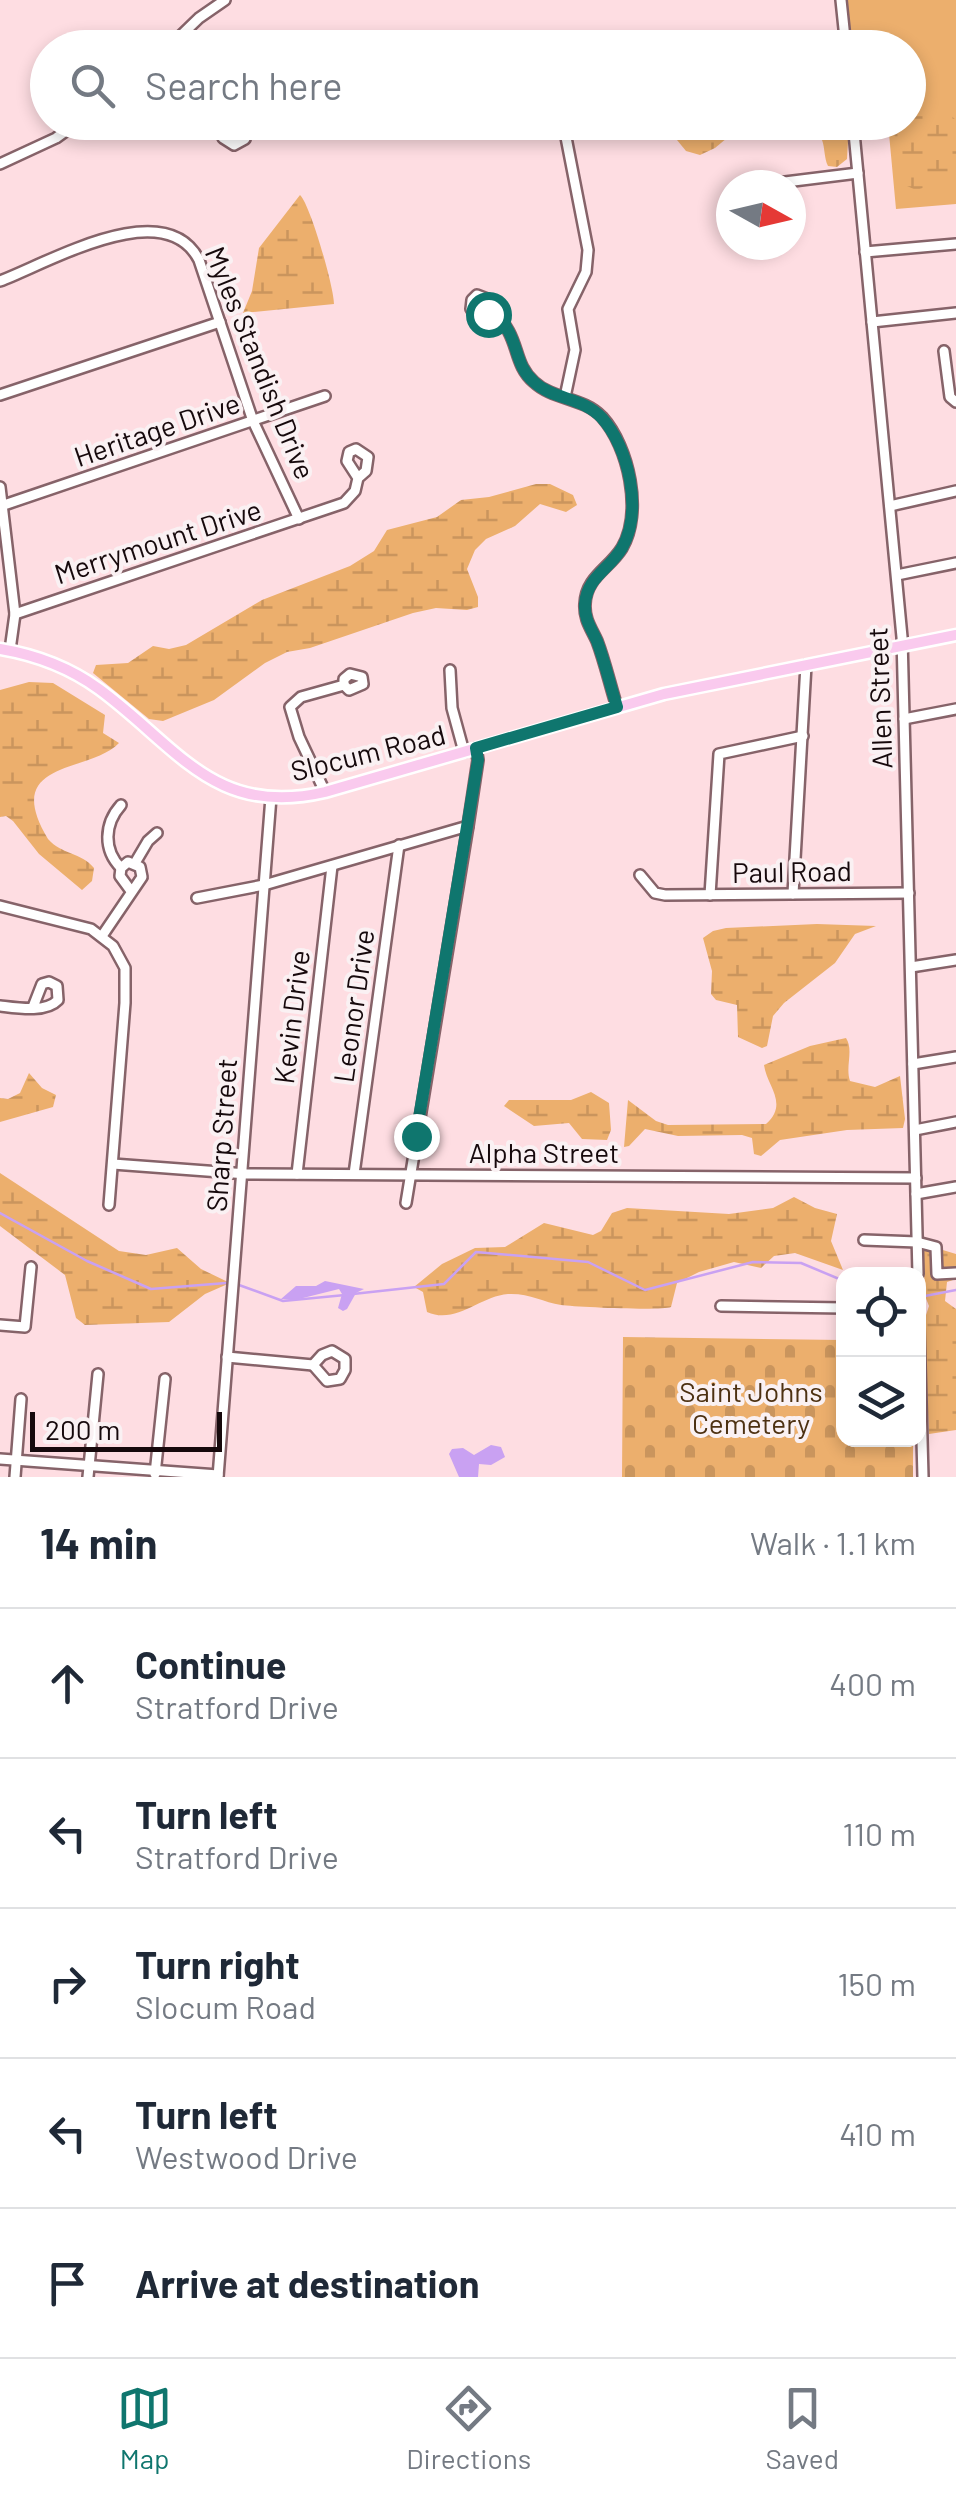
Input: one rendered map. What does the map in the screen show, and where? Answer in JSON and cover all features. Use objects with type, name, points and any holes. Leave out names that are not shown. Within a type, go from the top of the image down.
[{"type":"main road","name":"Slocum Road","points":[[5,649],[52,663],[85,680],[206,777],[239,791],[271,797],[326,792],[675,692],[956,634]]},
{"type":"street","points":[[187,30],[225,0]]},
{"type":"street","points":[[842,0],[844,30]]},
{"type":"street","points":[[0,164],[52,140]]},
{"type":"street","points":[[564,397],[575,350],[568,310],[586,272],[588,250],[567,140]]},
{"type":"street","name":"Allen Street","points":[[855,140],[902,645],[918,1267]]},
{"type":"street","points":[[806,179],[858,173]]},
{"type":"street","name":"Myles Standish Drive","points":[[0,281],[125,234],[160,231],[178,236],[192,248],[253,421],[299,519]]},
{"type":"street","points":[[865,252],[956,244]]},
{"type":"street","points":[[492,311],[512,332],[528,376],[541,388],[585,405],[602,418],[617,440],[625,465],[632,505],[628,532],[616,556],[590,583],[585,607],[617,707]]},
{"type":"street","points":[[872,322],[956,314]]},
{"type":"street","points":[[0,395],[220,322]]},
{"type":"street","points":[[944,351],[949,393],[956,402]]},
{"type":"street","name":"Heritage Drive","points":[[4,506],[324,396]]},
{"type":"street","name":"Merrymount Drive","points":[[15,614],[349,500],[356,491],[358,478]]},
{"type":"street","points":[[0,487],[15,614],[5,649]]},
{"type":"street","points":[[890,506],[956,491]]},
{"type":"street","points":[[896,576],[956,562]]},
{"type":"street","points":[[793,894],[806,665]]},
{"type":"street","points":[[450,670],[452,708],[464,752]]},
{"type":"street","points":[[326,792],[292,718],[291,704],[300,697],[344,685]]},
{"type":"street","points":[[904,719],[956,710]]},
{"type":"street","points":[[710,895],[719,754],[803,736]]},
{"type":"street","points":[[406,1204],[468,826],[478,760],[476,748]]},
{"type":"street","name":"Sharp Street","points":[[218,1476],[271,797]]},
{"type":"street","points":[[120,805],[111,821],[108,842],[111,856],[121,868],[122,882],[131,891]]},
{"type":"street","points":[[197,898],[264,885],[468,826]]},
{"type":"street","points":[[135,864],[157,833]]},
{"type":"street","name":"Leonor Drive","points":[[354,1174],[399,845]]},
{"type":"street","points":[[121,868],[126,863],[135,864]]},
{"type":"street","points":[[102,936],[142,875],[135,864]]},
{"type":"street","name":"Kevin Drive","points":[[297,1174],[332,866]]},
{"type":"street","name":"Paul Road","points":[[640,875],[655,893],[674,896],[909,893]]},
{"type":"street","points":[[0,906],[80,926],[102,936],[121,959],[126,981],[109,1205]]},
{"type":"street","points":[[911,968],[956,960]]},
{"type":"street","points":[[0,1006],[33,1007]]},
{"type":"street","points":[[913,1064],[956,1057]]},
{"type":"street","points":[[915,1130],[956,1122]]},
{"type":"street","name":"Alpha Street","points":[[113,1164],[242,1174],[916,1178]]},
{"type":"street","points":[[916,1194],[956,1187]]},
{"type":"street","points":[[864,1240],[918,1242],[936,1247],[937,1274],[956,1273]]},
{"type":"street","points":[[0,1325],[26,1326],[31,1266]]},
{"type":"street","points":[[721,1306],[836,1308]]},
{"type":"street","points":[[227,1357],[313,1365]]},
{"type":"street","points":[[919,1357],[923,1477]]},
{"type":"street","points":[[88,1471],[98,1374]]},
{"type":"street","points":[[154,1475],[165,1379]]},
{"type":"street","points":[[15,1477],[21,1399]]},
{"type":"street","points":[[0,1460],[88,1471],[218,1476]]},
{"type":"green space","points":[[846,0],[956,0],[956,204],[896,209],[890,140],[926,140],[926,30],[849,30]]},
{"type":"green space","points":[[926,101],[940,106],[956,120],[956,178],[916,190],[907,186],[904,166],[893,152],[897,141],[926,140]]},
{"type":"green space","points":[[677,140],[725,140],[700,155],[686,151]]},
{"type":"green space","points":[[822,140],[848,140],[847,159],[837,167],[828,166]]},
{"type":"green space","points":[[300,195],[321,246],[334,304],[243,313],[252,291],[259,248]]},
{"type":"green space","points":[[550,484],[573,495],[577,505],[566,512],[540,504],[515,526],[486,539],[475,550],[467,569],[478,607],[413,613],[287,652],[214,700],[163,721],[149,719],[93,673],[96,665],[128,663],[153,646],[169,649],[186,645],[262,600],[350,566],[374,551],[387,530],[437,517],[461,500]]},
{"type":"green space","points":[[29,682],[53,683],[105,715],[103,733],[119,743],[105,753],[54,773],[41,782],[35,795],[36,813],[48,839],[94,868],[92,881],[82,890],[39,854],[13,821],[0,817],[0,690]]},
{"type":"green space","points":[[876,926],[855,934],[835,963],[784,1003],[773,1016],[767,1046],[762,1048],[738,1037],[737,1005],[716,1000],[711,994],[712,971],[703,938],[726,928]]},
{"type":"green space","points":[[846,1038],[850,1081],[875,1087],[900,1076],[903,1128],[847,1130],[780,1140],[761,1156],[754,1154],[752,1138],[742,1135],[678,1136],[645,1129],[624,1147],[628,1100],[668,1125],[766,1124],[773,1116],[776,1102],[764,1065],[810,1046]]},
{"type":"green space","points":[[29,1073],[42,1088],[56,1095],[53,1107],[0,1122],[0,1098],[20,1093]]},
{"type":"green space","points":[[591,1092],[609,1103],[611,1130],[607,1140],[582,1139],[569,1123],[534,1126],[504,1106],[509,1100],[571,1100]]},
{"type":"green space","points":[[0,1173],[119,1251],[146,1255],[177,1248],[201,1269],[230,1283],[205,1294],[169,1322],[85,1325],[76,1318],[65,1275],[0,1226]]},
{"type":"green space","points":[[794,1197],[837,1214],[831,1241],[842,1267],[795,1253],[774,1256],[761,1268],[734,1262],[677,1283],[671,1307],[652,1309],[561,1305],[508,1294],[458,1313],[438,1315],[427,1312],[423,1292],[414,1287],[442,1264],[475,1248],[505,1247],[544,1223],[593,1235],[601,1231],[612,1213],[627,1208],[729,1214],[773,1208]]},
{"type":"green space","points":[[923,1244],[956,1254],[956,1279],[947,1282],[945,1301],[956,1309],[956,1430],[929,1434],[929,1306]]},
{"type":"green space","name":"Saint Johns Cemetery","points":[[623,1337],[836,1340],[836,1447],[913,1447],[913,1477],[622,1477]]},
{"type":"shaded area","points":[[325,1281],[364,1289],[356,1293],[343,1311],[338,1308],[342,1294],[339,1289],[295,1300],[281,1299],[296,1286],[316,1286]]},
{"type":"shaded area","points":[[491,1445],[501,1447],[505,1457],[491,1465],[479,1464],[478,1477],[459,1477],[449,1454],[452,1449],[463,1448],[474,1455]]},
{"type":"waterway","points":[[0,1213],[87,1261],[151,1289],[226,1283]]},
{"type":"waterway","points":[[353,1294],[444,1284],[476,1252],[588,1262],[645,1290],[753,1262],[801,1263],[836,1278]]},
{"type":"waterway","points":[[239,1285],[283,1301],[345,1295]]},
{"type":"waterway","points":[[926,1296],[956,1290]]},
{"type":"route","points":[[416,1136],[478,760],[476,748],[617,707],[585,607],[590,583],[616,556],[632,517],[622,450],[594,410],[546,391],[531,380],[520,362],[510,329],[492,311],[488,314]]}]
